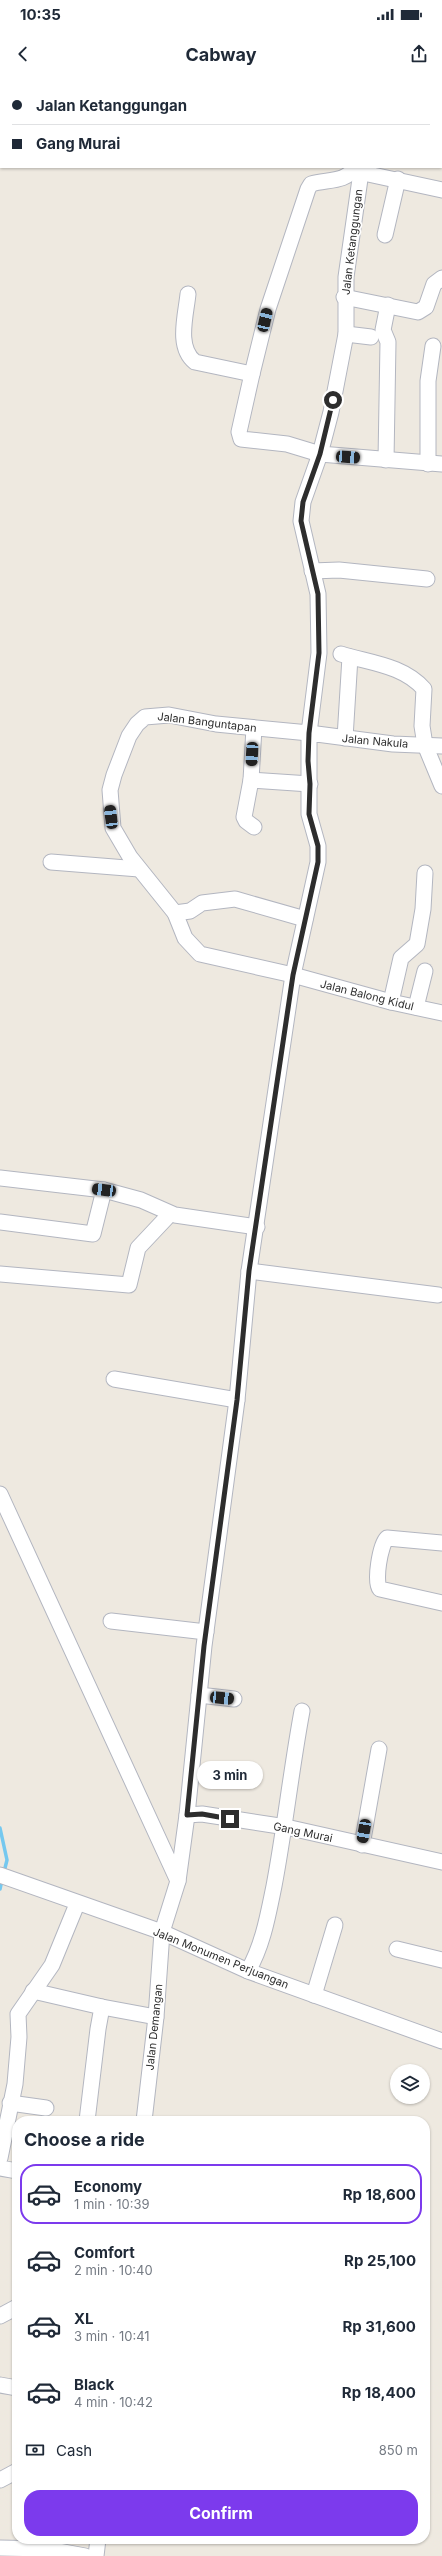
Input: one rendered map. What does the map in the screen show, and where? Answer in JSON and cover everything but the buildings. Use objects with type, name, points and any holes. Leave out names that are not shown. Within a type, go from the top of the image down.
[{"type":"street","points":[[433,346],[428,381],[435,464],[320,454],[287,444],[241,439],[238,432],[268,309],[308,189],[311,184],[350,176],[361,169],[442,190]]},
{"type":"street","name":"Jalan Ketanggungan","points":[[320,454],[331,412],[346,334],[344,297],[361,169]]},
{"type":"street","points":[[385,235],[398,179]]},
{"type":"street","points":[[344,297],[388,305],[412,312],[424,309],[434,284],[438,278],[442,278]]},
{"type":"street","points":[[188,294],[184,336],[188,357],[195,362],[252,374]]},
{"type":"street","points":[[386,460],[388,342],[383,330],[388,305]]},
{"type":"street","points":[[346,334],[370,337]]},
{"type":"street","points":[[309,733],[319,653],[318,594],[301,521],[303,502],[320,454]]},
{"type":"street","points":[[312,571],[340,570],[427,579]]},
{"type":"street","points":[[345,738],[346,656],[386,665],[418,683],[424,689],[422,726],[425,745],[442,786]]},
{"type":"street","name":"Jalan Banguntapan","points":[[293,975],[200,954],[185,938],[174,913],[139,869],[113,828],[110,806],[114,775],[129,736],[137,724],[145,717],[156,715],[254,728],[309,733]]},
{"type":"street","points":[[254,728],[251,780],[244,817],[254,827]]},
{"type":"street","name":"Jalan Nakula","points":[[309,733],[345,738],[442,746]]},
{"type":"street","name":"Jalan Demangan","points":[[145,2116],[156,2018],[162,1932],[179,1887],[206,1632],[237,1400],[249,1271],[257,1227],[293,975],[318,862],[318,846],[309,814],[309,733]]},
{"type":"street","points":[[251,780],[310,784]]},
{"type":"street","points":[[51,862],[139,869]]},
{"type":"street","points":[[391,1002],[401,958],[417,944],[426,873]]},
{"type":"street","points":[[174,913],[190,911],[202,903],[235,900],[305,918]]},
{"type":"street","points":[[416,1007],[425,971]]},
{"type":"street","name":"Jalan Balong Kidul","points":[[293,975],[391,1002],[442,1013]]},
{"type":"street","points":[[0,1178],[104,1190],[141,1200],[170,1214],[257,1227]]},
{"type":"street","points":[[0,1222],[93,1234],[104,1190]]},
{"type":"street","points":[[0,1274],[129,1285],[138,1248],[170,1214]]},
{"type":"street","points":[[249,1271],[438,1295]]},
{"type":"street","points":[[114,1379],[237,1400]]},
{"type":"street","points":[[0,1494],[179,1887]]},
{"type":"street","points":[[442,1543],[387,1538],[382,1544],[376,1581],[380,1589],[442,1603]]},
{"type":"street","points":[[112,1622],[206,1632]]},
{"type":"street","points":[[199,1695],[234,1699]]},
{"type":"street","points":[[248,1971],[256,1958],[264,1931],[286,1827],[286,1809],[302,1711]]},
{"type":"street","points":[[362,1845],[379,1749]]},
{"type":"street","name":"Gang Murai","points":[[187,1815],[202,1814],[286,1827],[442,1862]]},
{"type":"street","name":"Jalan Monumen Perjuangan","points":[[0,1876],[77,1904],[162,1932],[248,1971],[442,2041]]},
{"type":"street","points":[[0,2158],[5,2141],[10,2103],[15,2084],[19,2037],[18,2014],[52,1965],[77,1904]]},
{"type":"street","points":[[314,1995],[335,1925]]},
{"type":"street","points":[[397,1949],[442,1960]]},
{"type":"street","points":[[33,1991],[102,2008],[156,2018]]},
{"type":"street","points":[[88,2116],[102,2008]]},
{"type":"street","points":[[10,2103],[46,2108]]},
{"type":"street","points":[[0,2168],[12,2170]]},
{"type":"street","points":[[0,2316],[12,2310]]},
{"type":"street","points":[[0,2385],[12,2387]]},
{"type":"street","points":[[0,2480],[12,2474]]},
{"type":"street","points":[[96,2556],[97,2544]]},
{"type":"street","points":[[0,2548],[47,2549],[85,2556]]},
{"type":"waterway","points":[[0,1828],[7,1860],[4,1872]]},
{"type":"waterway","points":[[0,1889],[2,1880]]},
{"type":"route","points":[[230,1819],[202,1814],[187,1815],[204,1646],[237,1400],[249,1271],[256,1233],[293,975],[306,913],[312,896],[318,862],[318,846],[309,814],[310,784],[308,761],[312,703],[319,653],[318,594],[301,521],[303,502],[320,454],[333,400]]}]
